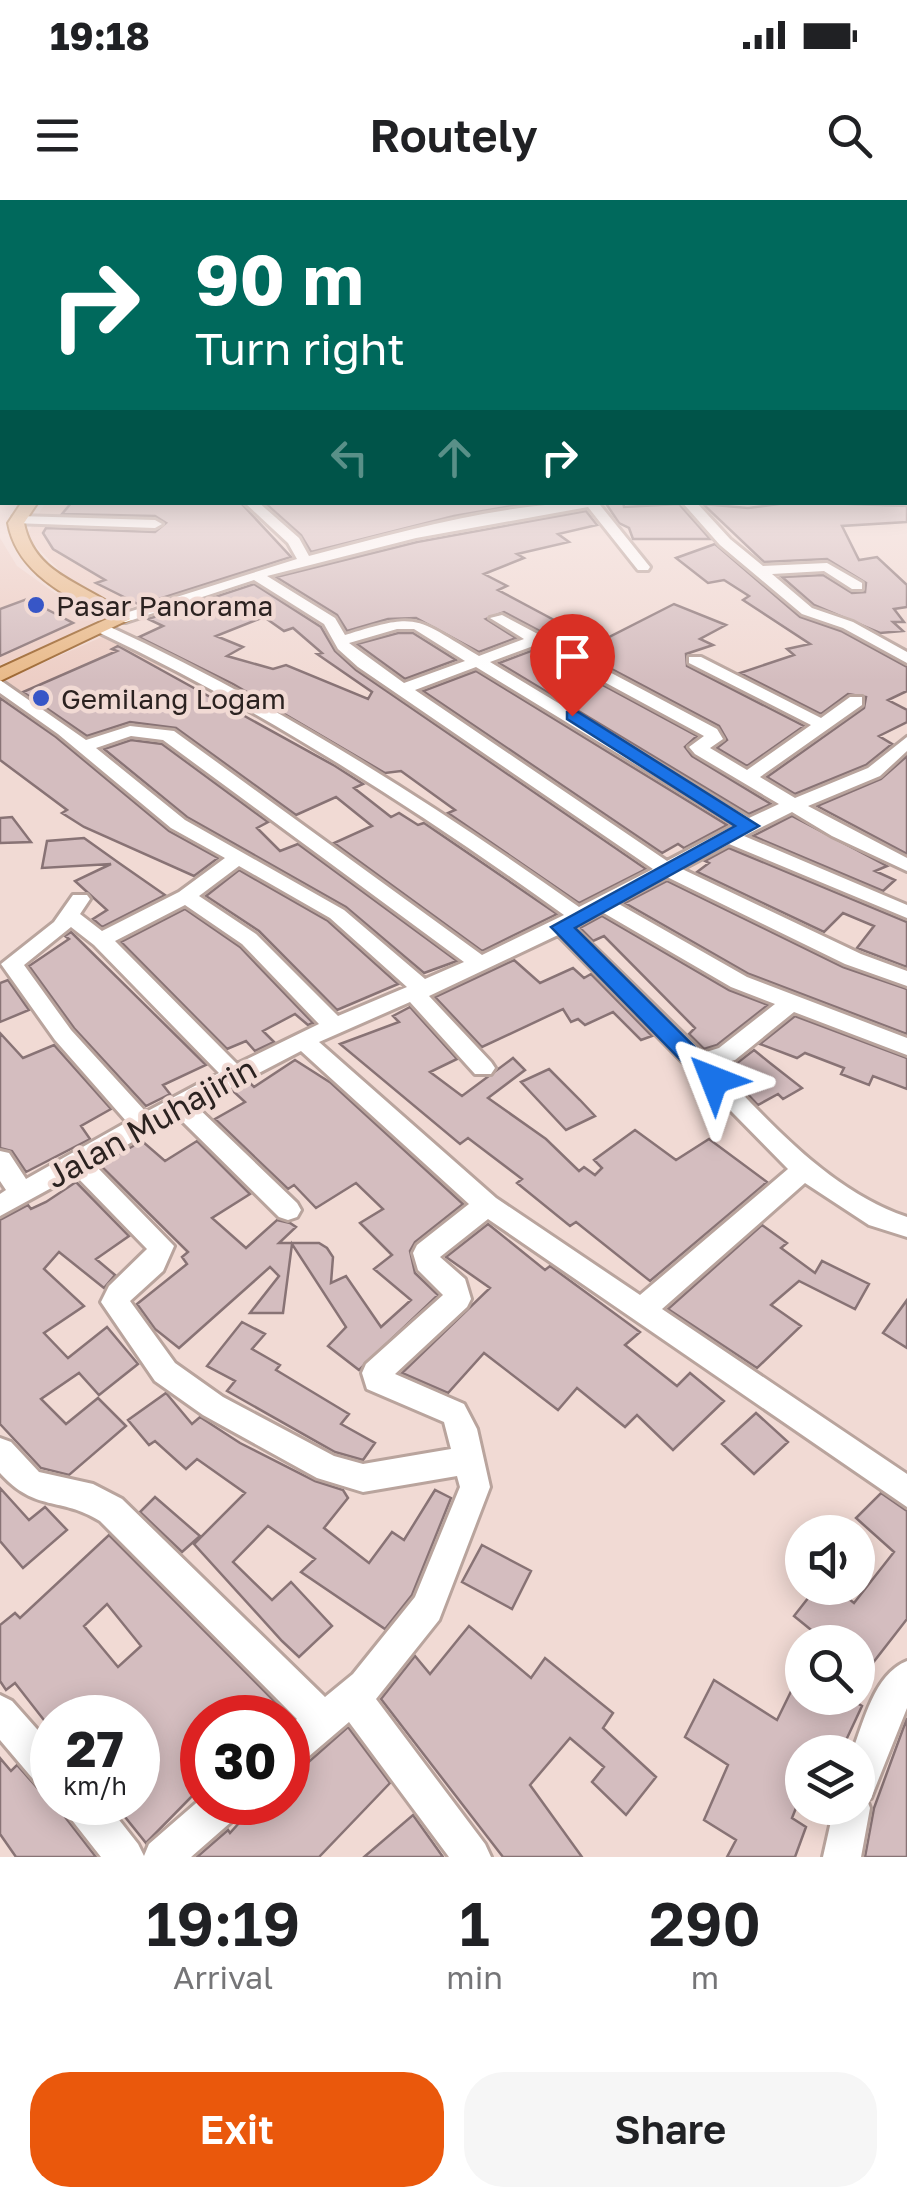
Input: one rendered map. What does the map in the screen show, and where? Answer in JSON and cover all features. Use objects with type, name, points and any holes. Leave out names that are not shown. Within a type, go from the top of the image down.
[{"type":"main road","points":[[0,675],[112,624],[34,562],[13,526]]},
{"type":"street","points":[[277,526],[294,541],[306,562]]},
{"type":"street","points":[[112,624],[256,575],[468,526]]},
{"type":"street","points":[[612,526],[643,567]]},
{"type":"street","points":[[713,526],[757,570],[812,614],[848,626],[907,658]]},
{"type":"street","points":[[757,570],[827,568],[857,586]]},
{"type":"street","points":[[256,575],[330,621],[348,652],[666,869],[853,960],[907,978]]},
{"type":"street","points":[[497,618],[714,736],[699,749],[791,805],[907,865]]},
{"type":"street","points":[[112,624],[267,711],[474,841],[571,922],[698,1062],[806,1167],[868,1214],[907,1228]]},
{"type":"street","points":[[340,641],[411,624],[480,660],[749,826]]},
{"type":"street","points":[[403,689],[538,639]]},
{"type":"street","points":[[694,660],[823,724]]},
{"type":"street","points":[[0,685],[84,746],[178,824],[337,914],[420,992],[484,1068]]},
{"type":"street","points":[[748,778],[856,701]]},
{"type":"street","points":[[84,746],[130,731],[168,736],[482,964]]},
{"type":"street","name":"Jalan Muhajirin","points":[[10,1199],[303,1040],[420,992],[571,922],[749,826],[855,781],[903,752]]},
{"type":"street","points":[[730,837],[907,912]]},
{"type":"street","points":[[101,940],[186,896],[238,857]]},
{"type":"street","points":[[186,896],[249,939],[334,1026]]},
{"type":"street","points":[[605,905],[671,946],[789,1004],[907,1048]]},
{"type":"street","points":[[144,1124],[63,1034],[12,964],[75,908],[101,940],[234,1075]]},
{"type":"street","points":[[698,1062],[727,1054],[789,1004]]},
{"type":"street","points":[[303,1040],[487,1206],[907,1492]]},
{"type":"street","points":[[180,1104],[288,1210]]},
{"type":"street","points":[[0,1160],[10,1199]]},
{"type":"street","points":[[77,1162],[161,1246],[147,1271],[118,1293],[115,1302],[165,1372],[213,1406],[347,1477],[468,1460]]},
{"type":"street","points":[[643,1309],[806,1167]]},
{"type":"street","points":[[310,1731],[352,1696],[404,1641],[427,1608],[475,1487],[460,1419],[378,1380],[376,1374],[457,1299],[455,1287],[427,1262],[426,1253],[487,1206]]},
{"type":"street","points":[[0,1452],[30,1484],[93,1499],[111,1510],[323,1720]]},
{"type":"street","points":[[875,1739],[886,1709],[907,1678]]},
{"type":"street","points":[[352,1696],[472,1857]]},
{"type":"street","points":[[0,1713],[30,1748]]},
{"type":"street","points":[[99,1825],[124,1857]]},
{"type":"street","points":[[166,1856],[200,1825]]},
{"type":"street","points":[[842,1857],[849,1825]]},
{"type":"shaded area","points":[[32,526],[117,526],[163,593],[125,609],[67,578],[26,536]]},
{"type":"shaded area","name":"Pasar Panorama","points":[[0,538],[17,566],[97,623],[0,665]]},
{"type":"shaded area","points":[[120,629],[173,663],[0,743],[0,682]]},
{"type":"building","points":[[162,526],[263,526],[291,557],[140,605],[96,583],[105,580],[53,549],[43,533],[46,528],[155,532]]},
{"type":"building","points":[[291,526],[413,526],[311,552]]},
{"type":"building","points":[[502,526],[591,526],[558,534],[569,542],[517,554],[524,558],[484,574],[507,586],[498,590],[571,629],[586,626],[607,638],[674,604],[726,625],[700,639],[713,645],[686,654],[687,666],[804,726],[747,766],[717,748],[727,740],[719,726],[504,612],[486,619],[516,638],[479,652],[416,618],[388,619],[347,631],[337,615],[276,577],[417,542]]},
{"type":"building","points":[[626,526],[699,526],[710,539],[633,539]]},
{"type":"building","points":[[726,526],[842,526],[859,560],[877,557],[907,585],[907,607],[894,609],[904,622],[893,622],[903,631],[880,633],[814,605],[782,577],[823,575],[852,593],[865,592],[866,583],[827,559],[764,562]]},
{"type":"building","points":[[715,544],[800,617],[841,631],[907,667],[907,691],[888,700],[907,710],[907,722],[879,736],[892,744],[866,765],[795,794],[767,777],[864,708],[866,697],[848,694],[821,714],[740,673],[794,655],[787,649],[810,644],[743,600],[749,596],[724,580],[708,583],[676,558]]},
{"type":"building","points":[[254,584],[321,627],[335,651],[356,670],[646,869],[579,903],[448,813],[455,810],[401,771],[385,773],[233,684],[139,637],[163,626],[148,619]],"holes":[[[264,617],[284,631],[293,628],[322,653],[317,654],[372,692],[368,699],[286,665],[273,669],[227,656],[243,647],[216,636]]]},
{"type":"building","points":[[27,599],[73,623],[0,656],[0,609]]},
{"type":"building","points":[[413,633],[456,660],[405,679],[357,644]]},
{"type":"building","points":[[118,646],[335,766],[363,784],[354,788],[391,817],[399,813],[418,825],[424,823],[557,914],[482,951],[334,843],[372,826],[336,797],[296,815],[176,728],[130,722],[87,736],[23,692],[117,651],[112,649]]},
{"type":"building","points":[[536,649],[697,736],[685,747],[692,756],[771,804],[749,814],[499,663]]},
{"type":"building","points":[[476,671],[727,825],[684,848],[678,844],[662,853],[423,691]]},
{"type":"building","points":[[0,698],[56,737],[169,831],[218,858],[194,876],[84,827],[62,813],[67,810],[0,760]]},
{"type":"building","points":[[131,740],[162,744],[268,822],[257,828],[280,851],[298,844],[457,961],[424,973],[346,907],[187,817],[104,749]]},
{"type":"building","points":[[907,756],[907,854],[817,806],[881,779]]},
{"type":"building","points":[[792,816],[887,866],[875,871],[895,880],[883,891],[753,836]]},
{"type":"building","points":[[12,817],[31,842],[0,843],[0,818]]},
{"type":"building","points":[[84,838],[165,895],[102,927],[93,919],[107,910],[75,881],[111,864],[42,868],[47,841]]},
{"type":"building","points":[[729,848],[907,922],[907,967],[857,948],[874,926],[843,913],[824,932],[697,872],[709,863],[705,861]]},
{"type":"building","points":[[239,870],[328,921],[398,984],[337,1010],[259,931],[206,896]]},
{"type":"building","points":[[667,881],[843,967],[907,989],[907,1034],[749,974],[625,903]]},
{"type":"building","points":[[185,909],[240,947],[313,1023],[308,1025],[295,1014],[263,1031],[274,1042],[255,1051],[246,1041],[227,1049],[121,942]]},
{"type":"building","points":[[602,916],[729,990],[768,1005],[717,1045],[704,1049],[689,1034],[695,1028],[604,936],[593,941],[580,928]]},
{"type":"building","points":[[71,932],[206,1065],[163,1085],[170,1094],[146,1106],[74,1028],[29,966],[69,939],[65,936]]},
{"type":"building","points":[[514,960],[540,983],[573,968],[584,978],[591,974],[652,1036],[641,1040],[613,1012],[585,1025],[578,1019],[571,1022],[563,1009],[482,1047],[435,997]]},
{"type":"building","points":[[8,980],[29,1010],[0,1022],[0,983]]},
{"type":"building","points":[[410,1007],[457,1059],[430,1072],[462,1096],[513,1058],[525,1070],[488,1098],[546,1139],[579,1171],[584,1167],[595,1175],[602,1168],[594,1160],[635,1130],[676,1160],[709,1139],[767,1182],[650,1281],[576,1222],[570,1226],[517,1183],[522,1179],[468,1138],[460,1144],[340,1044],[399,1022],[393,1016]]},
{"type":"building","points":[[795,1016],[907,1058],[907,1089],[873,1076],[869,1085],[841,1074],[844,1068],[805,1053],[797,1058],[760,1044]]},
{"type":"building","points":[[0,1033],[23,1058],[54,1045],[111,1109],[81,1126],[90,1139],[26,1172],[12,1151],[0,1148]]},
{"type":"building","points":[[754,1050],[802,1088],[783,1099],[778,1094],[758,1105],[722,1067],[737,1063]]},
{"type":"building","points":[[295,1060],[331,1083],[463,1204],[415,1242],[410,1251],[415,1273],[438,1295],[359,1370],[328,1346],[346,1327],[292,1244],[283,1313],[250,1313],[279,1276],[270,1267],[179,1348],[155,1329],[137,1304],[187,1264],[182,1257],[188,1252],[100,1165],[142,1141],[165,1161],[197,1141],[250,1194],[212,1218],[246,1248],[277,1220],[290,1223],[296,1227],[279,1243],[319,1243],[327,1248],[333,1257],[331,1283],[346,1276],[381,1327],[411,1300],[374,1269],[392,1255],[360,1223],[383,1209],[356,1183],[316,1208],[294,1185],[288,1189],[215,1119],[245,1102],[233,1091],[249,1082],[254,1087]]},
{"type":"building","points":[[549,1069],[595,1116],[566,1130],[521,1082]]},
{"type":"building","points":[[76,1182],[129,1236],[96,1259],[115,1275],[104,1288],[59,1252],[44,1269],[84,1306],[44,1333],[68,1358],[107,1327],[138,1364],[99,1395],[79,1373],[41,1399],[66,1424],[98,1398],[126,1426],[69,1475],[41,1468],[0,1424],[0,1220],[28,1205],[31,1209],[46,1202]]},
{"type":"building","points":[[488,1224],[545,1270],[550,1266],[640,1332],[625,1345],[677,1386],[690,1373],[724,1401],[673,1450],[637,1415],[625,1427],[577,1388],[558,1410],[484,1353],[448,1393],[402,1373],[490,1288],[446,1257]]},
{"type":"building","points":[[762,1225],[787,1243],[781,1248],[815,1273],[822,1261],[869,1284],[855,1309],[799,1281],[771,1305],[801,1326],[757,1368],[668,1309]]},
{"type":"building","points":[[907,1300],[907,1348],[883,1333]]},
{"type":"building","points":[[242,1322],[265,1334],[252,1349],[280,1365],[276,1370],[349,1414],[341,1424],[375,1443],[363,1460],[335,1452],[227,1391],[235,1381],[207,1366]]},
{"type":"building","points":[[166,1393],[192,1424],[200,1417],[240,1443],[315,1481],[343,1490],[348,1498],[324,1528],[369,1563],[392,1532],[404,1540],[435,1490],[451,1498],[412,1595],[385,1629],[301,1572],[315,1559],[268,1526],[233,1562],[272,1600],[291,1582],[332,1626],[299,1657],[282,1641],[194,1544],[245,1493],[197,1459],[186,1469],[155,1441],[149,1445],[128,1420]]},
{"type":"building","points":[[756,1413],[788,1442],[754,1474],[722,1444]]},
{"type":"building","points":[[0,1488],[29,1520],[45,1507],[67,1530],[23,1568],[0,1541]]},
{"type":"building","points":[[881,1493],[907,1511],[907,1619],[875,1660],[875,1625],[805,1625],[794,1616],[803,1605],[875,1605],[875,1576],[894,1552],[875,1535],[875,1515],[859,1515]]},
{"type":"building","points":[[155,1497],[200,1536],[182,1552],[140,1512]]},
{"type":"building","points":[[109,1535],[268,1695],[180,1695],[180,1808],[146,1843],[132,1825],[160,1825],[160,1695],[30,1695],[30,1702],[15,1683],[6,1690],[0,1681],[0,1625],[15,1613],[20,1618]],"holes":[[[107,1604],[141,1646],[118,1667],[84,1626]]]},
{"type":"building","points":[[482,1545],[531,1571],[512,1609],[462,1582]]},
{"type":"building","points":[[469,1626],[531,1678],[545,1658],[613,1713],[603,1728],[656,1777],[626,1815],[592,1782],[604,1767],[570,1738],[530,1785],[582,1857],[503,1857],[381,1699],[415,1656],[430,1674]]},
{"type":"building","points":[[714,1680],[777,1720],[785,1704],[785,1715],[858,1715],[848,1735],[785,1735],[785,1825],[806,1827],[795,1857],[727,1857],[736,1840],[704,1820],[728,1765],[685,1737]]},
{"type":"building","points":[[907,1718],[907,1857],[865,1857],[871,1825],[875,1825],[875,1805]]},
{"type":"building","points":[[348,1727],[390,1783],[319,1857],[197,1857],[237,1825],[310,1825],[310,1761]]},
{"type":"building","points":[[0,1758],[11,1771],[17,1765],[30,1780],[30,1825],[71,1825],[96,1857],[16,1857],[0,1834]]},
{"type":"building","points":[[413,1815],[443,1857],[364,1857]]},
{"type":"place","name":"Pasar Panorama","points":[[36,605]]},
{"type":"place","name":"Gemilang Logam","points":[[41,698]]},
{"type":"route","points":[[572,716],[749,826],[562,927],[714,1080]]}]
